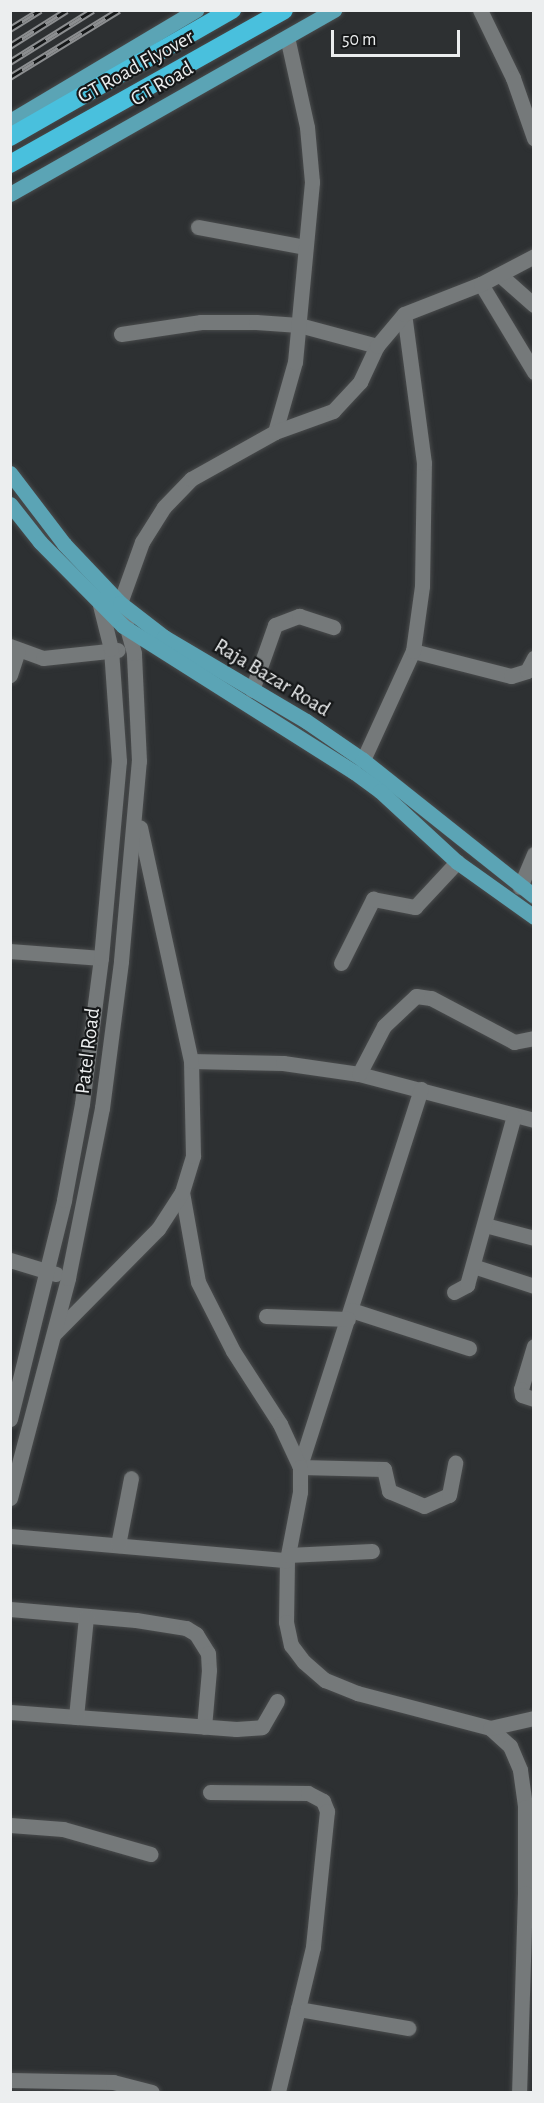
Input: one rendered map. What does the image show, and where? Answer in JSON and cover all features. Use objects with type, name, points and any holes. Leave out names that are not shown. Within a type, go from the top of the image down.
[{"type":"highway","name":"GT Road Flyover","points":[[10,137],[232,10]]},
{"type":"highway","name":"GT Road Flyover","points":[[10,164],[284,10]]},
{"type":"main road","points":[[10,121],[196,10]]},
{"type":"main road","name":"GT Road","points":[[10,194],[334,10]]},
{"type":"main road","name":"Raja Bazar Road","points":[[10,473],[94,578],[120,603],[164,637],[363,760],[527,892]]},
{"type":"main road","name":"Raja Bazar Road","points":[[10,504],[40,542],[123,626],[354,772],[457,862],[534,917]]},
{"type":"street","points":[[480,10],[513,78],[534,138]]},
{"type":"street","points":[[275,432],[295,362],[311,157],[287,37]]},
{"type":"street","points":[[198,227],[305,247]]},
{"type":"street","points":[[120,603],[142,542],[164,507],[191,479],[275,432],[333,411],[360,382],[377,346],[404,314],[481,284],[534,256]]},
{"type":"street","points":[[500,275],[534,305]]},
{"type":"street","points":[[481,284],[534,372]]},
{"type":"street","points":[[363,760],[413,651],[422,586],[424,463],[404,314]]},
{"type":"street","points":[[121,334],[201,322],[299,325],[377,346]]},
{"type":"street","name":"Patel Road","points":[[10,1419],[47,1271],[82,1104],[101,958],[119,761],[111,649],[94,578]]},
{"type":"street","name":"Patel Road","points":[[10,1498],[68,1278],[102,1108],[137,813],[140,761],[134,652],[123,626],[120,603]]},
{"type":"street","points":[[252,690],[275,625],[299,616],[333,627]]},
{"type":"street","points":[[10,675],[14,649],[43,658],[111,649],[134,652]]},
{"type":"street","points":[[413,651],[511,676],[527,671],[534,658]]},
{"type":"street","points":[[53,1335],[158,1229],[182,1192],[193,1156],[191,1061],[137,813]]},
{"type":"street","points":[[527,892],[534,854]]},
{"type":"street","points":[[341,963],[374,899],[415,906],[457,862]]},
{"type":"street","points":[[10,951],[101,958]]},
{"type":"street","points":[[359,1074],[384,1026],[416,996],[431,998],[514,1042],[534,1038]]},
{"type":"street","points":[[191,1061],[283,1063],[359,1074],[534,1120]]},
{"type":"street","points":[[421,1089],[300,1467],[300,1492],[287,1558],[286,1622],[291,1645],[325,1680],[357,1693],[490,1728],[510,1746],[520,1770],[525,1808],[519,2092]]},
{"type":"street","points":[[454,1292],[467,1285],[514,1116]]},
{"type":"street","points":[[182,1192],[198,1282],[233,1351],[280,1424],[300,1467]]},
{"type":"street","points":[[485,1225],[534,1238]]},
{"type":"street","points":[[10,1260],[68,1278]]},
{"type":"street","points":[[473,1266],[534,1286]]},
{"type":"street","points":[[266,1316],[349,1314],[469,1348]]},
{"type":"street","points":[[534,1346],[521,1389],[522,1395],[534,1399]]},
{"type":"street","points":[[300,1467],[384,1469],[389,1491],[424,1506],[449,1495],[455,1463]]},
{"type":"street","points":[[118,1545],[131,1478]]},
{"type":"street","points":[[10,1536],[287,1558],[372,1551]]},
{"type":"street","points":[[10,1609],[166,1625],[196,1634],[208,1653],[209,1670],[204,1727]]},
{"type":"street","points":[[76,1717],[86,1616]]},
{"type":"street","points":[[10,1712],[204,1727],[262,1727],[277,1701]]},
{"type":"street","points":[[490,1728],[534,1718]]},
{"type":"street","points":[[210,1792],[308,1793],[324,1802],[327,1840],[320,1898],[298,2009],[278,2092]]},
{"type":"street","points":[[10,1825],[63,1829],[150,1854]]},
{"type":"street","points":[[298,2009],[408,2028]]},
{"type":"street","points":[[10,2080],[152,2092]]},
{"type":"railway","points":[[10,29],[41,10]]},
{"type":"railway","points":[[10,46],[67,10]]},
{"type":"railway","points":[[10,62],[93,10]]},
{"type":"railway","points":[[10,77],[119,10]]}]
